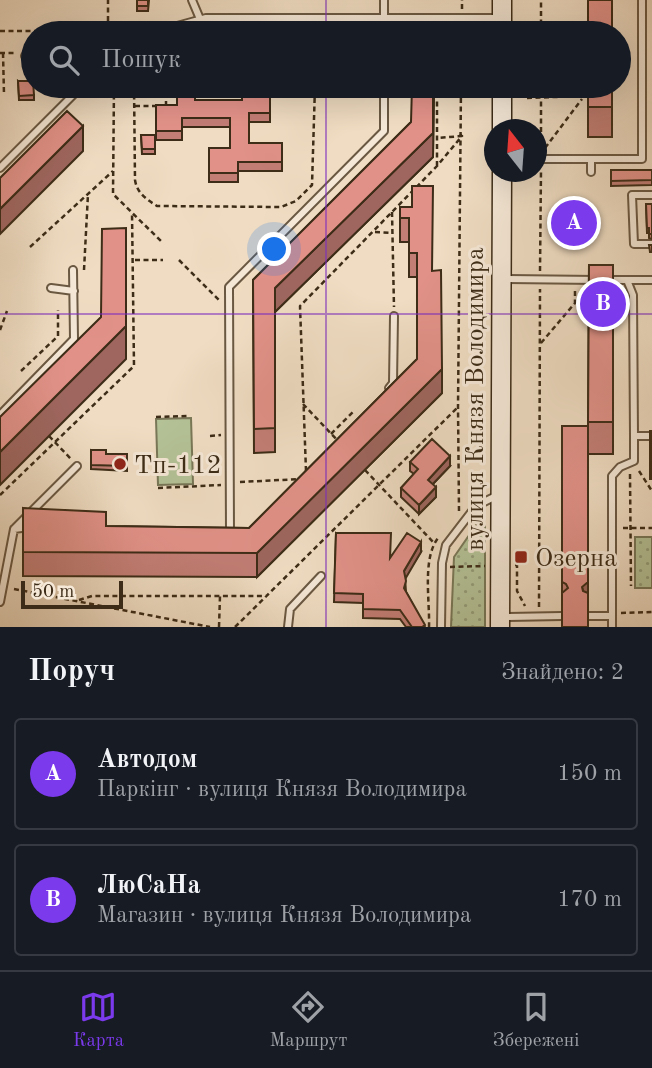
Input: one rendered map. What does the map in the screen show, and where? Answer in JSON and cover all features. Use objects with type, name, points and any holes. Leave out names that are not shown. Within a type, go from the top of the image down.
[{"type":"main road","points":[[502,98],[502,119]]},
{"type":"main road","name":"вулиця Князя Володимира","points":[[499,622],[502,182]]},
{"type":"lane","points":[[192,0],[200,19]]},
{"type":"lane","points":[[384,0],[384,18]]},
{"type":"lane","points":[[547,157],[642,159],[642,0]]},
{"type":"lane","points":[[193,21],[502,17]]},
{"type":"lane","points":[[642,25],[652,25]]},
{"type":"lane","points":[[0,169],[70,98]]},
{"type":"lane","points":[[230,534],[229,287],[384,131],[384,98]]},
{"type":"lane","points":[[642,139],[652,139]]},
{"type":"lane","points":[[591,159],[591,172]]},
{"type":"lane","points":[[652,195],[632,195],[634,244],[652,244]]},
{"type":"lane","points":[[0,415],[74,339],[73,270]]},
{"type":"lane","points":[[501,279],[652,280]]},
{"type":"lane","points":[[612,627],[612,475],[620,467],[632,462],[634,436],[634,295],[627,280]]},
{"type":"lane","points":[[51,288],[74,291]]},
{"type":"lane","points":[[384,393],[393,383],[394,316]]},
{"type":"lane","points":[[634,436],[652,436]]},
{"type":"lane","points":[[0,602],[14,530],[78,466]]},
{"type":"lane","points":[[441,627],[441,568],[446,545],[476,506],[500,494]]},
{"type":"lane","points":[[14,530],[34,527]]},
{"type":"lane","points":[[217,534],[242,534]]},
{"type":"lane","points":[[288,627],[290,609],[321,576]]},
{"type":"lane","points":[[499,622],[525,617],[562,616]]},
{"type":"lane","points":[[588,616],[612,616]]},
{"type":"path","points":[[108,0],[108,21]]},
{"type":"path","points":[[541,0],[541,21]]},
{"type":"path","points":[[0,31],[21,31]]},
{"type":"path","points":[[4,94],[1,53],[21,55]]},
{"type":"path","points":[[114,98],[113,194],[163,243]]},
{"type":"path","points":[[135,98],[135,180],[139,192],[150,201],[157,206],[281,207],[296,201],[312,185],[315,98]]},
{"type":"path","points":[[135,106],[167,106],[167,98]]},
{"type":"path","points":[[437,98],[437,166]]},
{"type":"path","points":[[460,510],[458,407],[461,98]]},
{"type":"path","points":[[540,119],[541,98]]},
{"type":"path","points":[[547,146],[582,98]]},
{"type":"path","points":[[158,488],[306,478],[300,306],[437,166],[462,136]]},
{"type":"path","points":[[438,138],[462,136]]},
{"type":"path","points":[[547,154],[551,153]]},
{"type":"path","points":[[30,247],[114,170]]},
{"type":"path","points":[[539,182],[539,617]]},
{"type":"path","points":[[73,270],[84,270],[88,194]]},
{"type":"path","points":[[392,212],[394,316]]},
{"type":"path","points":[[0,495],[134,366],[132,213]]},
{"type":"path","points":[[373,232],[392,233]]},
{"type":"path","points":[[134,260],[163,260]]},
{"type":"path","points":[[179,260],[209,290]]},
{"type":"path","points":[[540,344],[575,303],[575,289]]},
{"type":"path","points":[[21,371],[58,336],[58,310]]},
{"type":"path","points":[[0,330],[7,311]]},
{"type":"path","points":[[302,402],[339,442]]},
{"type":"path","points":[[235,627],[458,407]]},
{"type":"path","points":[[331,434],[353,412]]},
{"type":"path","points":[[156,417],[190,416]]},
{"type":"path","points":[[49,436],[78,466]]},
{"type":"path","points":[[632,462],[652,491]]},
{"type":"path","points":[[631,586],[632,462]]},
{"type":"path","points":[[365,470],[434,543]]},
{"type":"path","points":[[612,528],[652,528]]},
{"type":"path","points":[[429,627],[430,550],[443,532]]},
{"type":"path","points":[[517,565],[517,591],[525,604],[525,617]]},
{"type":"path","points":[[441,568],[490,566]]},
{"type":"path","points":[[3,587],[210,627]]},
{"type":"path","points":[[77,601],[92,596],[267,596]]},
{"type":"path","points":[[219,627],[220,596]]},
{"type":"path","points":[[612,616],[624,612],[652,612]]},
{"type":"green space","points":[[191,418],[193,484],[158,485],[156,419]]},
{"type":"green space","points":[[479,521],[483,522],[485,527],[485,627],[451,627],[454,557]]},
{"type":"green space","points":[[635,537],[652,537],[652,588],[635,588]]},
{"type":"building","points":[[137,0],[148,0],[148,6],[137,6]]},
{"type":"building","points":[[588,0],[612,0],[612,21],[588,21]]},
{"type":"building","points":[[18,81],[21,81],[21,96]]},
{"type":"building","points":[[177,98],[270,98],[270,113],[249,113],[249,143],[282,143],[282,162],[238,162],[238,173],[209,173],[209,148],[230,148],[230,118],[182,118],[182,131],[156,131],[156,105],[177,105]]},
{"type":"building","points":[[412,98],[433,98],[433,133],[275,288],[275,428],[254,429],[253,280],[411,122]]},
{"type":"building","points":[[588,98],[612,98],[612,107],[588,107]]},
{"type":"building","points":[[67,111],[83,126],[0,209],[0,178]]},
{"type":"building","points":[[141,135],[155,135],[155,149],[142,149]]},
{"type":"building","points":[[611,170],[652,170],[652,180],[611,181]]},
{"type":"building","points":[[412,186],[433,186],[432,271],[441,270],[442,369],[257,553],[23,552],[23,508],[106,512],[106,526],[249,528],[417,359],[417,253],[409,253],[409,218],[400,218],[400,207],[412,207]]},
{"type":"building","points":[[646,204],[652,204],[652,234],[649,234],[647,228]]},
{"type":"building","points":[[126,228],[126,326],[0,452],[0,417],[101,317],[102,229]]},
{"type":"building","points":[[589,265],[613,265],[613,422],[588,422]]},
{"type":"building","points":[[562,426],[588,426],[588,582],[582,587],[583,591],[588,593],[588,627],[562,627],[562,593],[568,588],[562,582]]},
{"type":"building","points":[[652,431],[652,455],[650,455]]},
{"type":"building","points":[[432,439],[450,456],[428,480],[436,487],[419,505],[401,488],[418,469],[410,462]]},
{"type":"building","points":[[91,450],[106,450],[106,454],[127,454],[127,466],[91,465]]},
{"type":"building","points":[[336,533],[391,533],[390,558],[407,533],[421,542],[404,571],[404,588],[425,625],[412,627],[400,610],[363,609],[363,594],[334,593]]},
{"type":"place","name":"Автодом","points":[[574,223]]},
{"type":"place","name":"ЛюСаНа","points":[[603,304]]},
{"type":"place","name":"Тп-112","points":[[120,464]]},
{"type":"place","name":"Озерна","points":[[521,557]]}]
